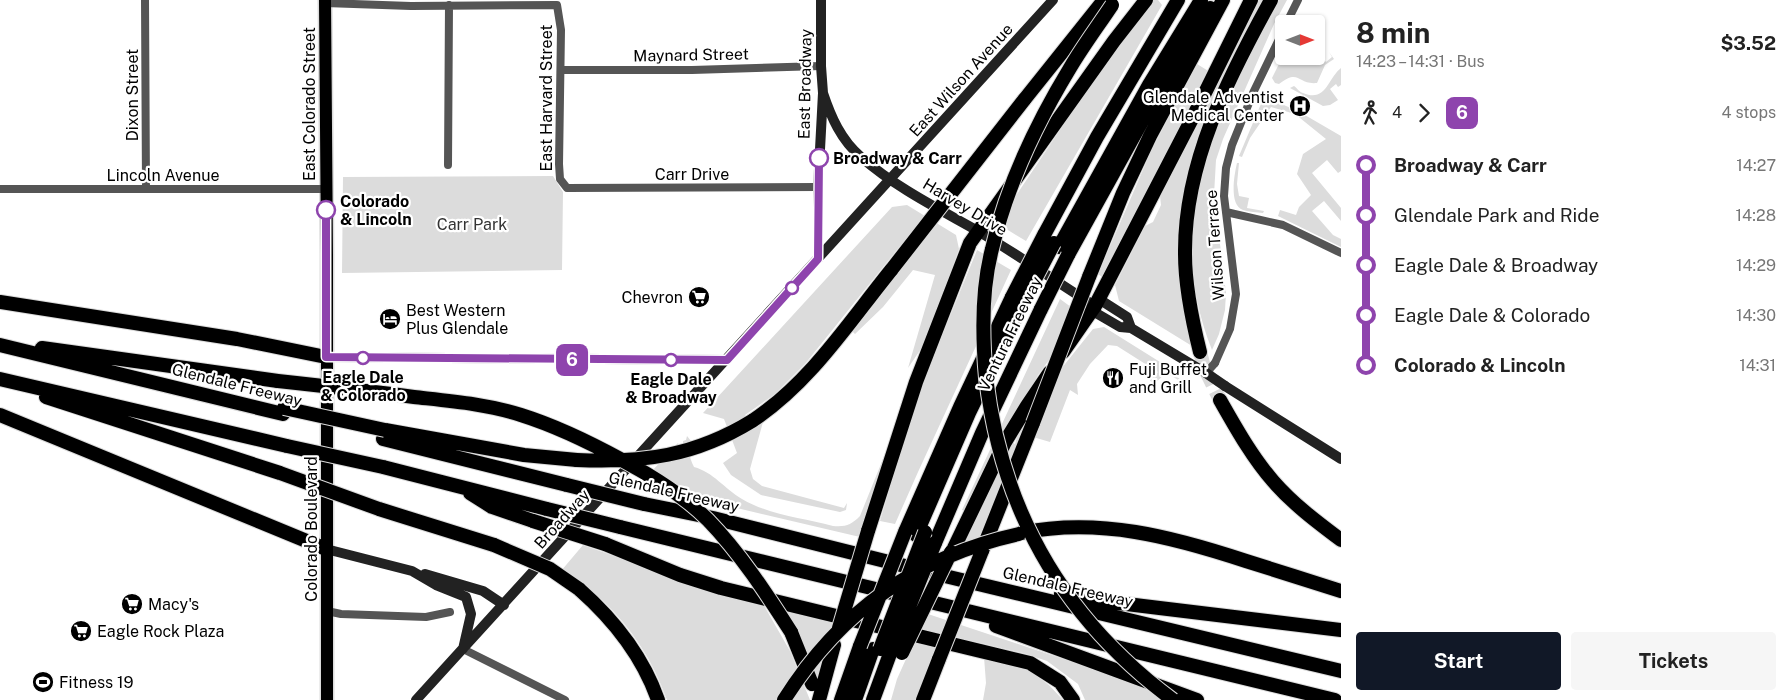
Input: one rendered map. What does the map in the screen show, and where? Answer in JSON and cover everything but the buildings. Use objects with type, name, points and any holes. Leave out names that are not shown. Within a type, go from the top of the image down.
[{"type":"highway","points":[[819,700],[868,531],[916,382],[970,243],[1108,49],[1146,0]]},
{"type":"highway","name":"Ventura Freeway","points":[[841,700],[881,650],[908,605],[920,536],[982,433],[1026,303],[1056,245],[1097,137],[1178,0]]},
{"type":"highway","points":[[1056,245],[1134,96],[1192,0]]},
{"type":"highway","points":[[1056,245],[1201,0]]},
{"type":"highway","name":"Ventura Freeway","points":[[881,650],[920,536],[960,407],[1026,303],[1056,245],[1167,76],[1214,0]]},
{"type":"highway","points":[[923,700],[1123,192],[1150,136],[1223,0]]},
{"type":"highway","points":[[855,700],[881,650],[954,548],[1005,442],[1027,406],[1095,306],[1251,0]]},
{"type":"highway","points":[[1200,352],[1186,286],[1186,227],[1192,192],[1201,151],[1214,115],[1245,48],[1271,0]]},
{"type":"highway","points":[[384,435],[524,455],[577,460],[628,461],[673,455],[719,439],[752,422],[771,409],[802,380],[1024,100],[1111,2]]},
{"type":"highway","points":[[1111,2],[1044,114],[1003,208],[991,250],[984,294],[982,331],[985,368],[995,434],[1004,467],[1017,504],[1037,547],[1063,589],[1099,632],[1133,668],[1174,700]]},
{"type":"highway","points":[[0,302],[208,335],[326,357]]},
{"type":"highway","points":[[0,344],[476,405],[520,415],[558,428],[651,475],[681,497],[707,520],[731,546],[766,593],[791,632],[812,684]]},
{"type":"highway","name":"Glendale Freeway","points":[[0,344],[187,391],[284,411],[384,435],[567,486],[713,518],[1341,671]]},
{"type":"highway","points":[[0,381],[383,467],[620,527],[1335,700]]},
{"type":"highway","points":[[0,381],[280,473],[379,510],[494,545],[550,569],[579,589],[617,628],[647,673],[658,700]]},
{"type":"highway","points":[[1220,400],[1249,449],[1273,481],[1308,516],[1341,540]]},
{"type":"highway","points":[[0,415],[326,549]]},
{"type":"highway","points":[[461,487],[492,507],[605,544],[680,575],[721,588],[1030,664],[1048,673],[1060,682],[1073,700]]},
{"type":"highway","points":[[784,700],[822,648],[844,624],[878,596],[912,573],[950,555],[991,540],[1019,534],[1053,528],[1109,528],[1142,532],[1211,549],[1341,591]]},
{"type":"highway","points":[[949,577],[1110,602],[1341,630]]},
{"type":"highway","points":[[942,605],[1197,700]]},
{"type":"highway","points":[[873,700],[881,676],[881,650]]},
{"type":"highway","points":[[861,700],[881,650]]},
{"type":"main road","name":"East Broadway","points":[[818,259],[818,187],[823,93],[821,0]]},
{"type":"main road","name":"East Wilson Avenue","points":[[891,180],[1053,0]]},
{"type":"main road","name":"East Colorado Street","points":[[325,2],[326,357]]},
{"type":"main road","name":"Harvey Drive","points":[[823,93],[830,116],[846,142],[861,157],[891,180],[977,231],[1095,306],[1096,313],[1120,327],[1131,328],[1206,373],[1341,459]]},
{"type":"main road","name":"Broadway","points":[[416,700],[891,180]]},
{"type":"main road","points":[[326,357],[727,360]]},
{"type":"main road","name":"Colorado Boulevard","points":[[326,357],[327,700]]},
{"type":"main road","points":[[326,549],[483,591],[504,605]]},
{"type":"main road","points":[[412,571],[436,585],[466,597],[471,614],[463,649]]},
{"type":"street","name":"Dixon Street","points":[[145,0],[146,189]]},
{"type":"street","points":[[1290,15],[1298,0]]},
{"type":"street","points":[[325,2],[449,6],[448,165]]},
{"type":"street","name":"East Harvard Street","points":[[449,6],[557,5],[561,30],[559,164],[560,179],[567,188]]},
{"type":"street","name":"Wilson Terrace","points":[[1206,373],[1215,363],[1230,329],[1236,294],[1224,196],[1226,168],[1232,145],[1255,88],[1275,47]]},
{"type":"street","name":"Maynard Street","points":[[561,70],[692,70],[821,66]]},
{"type":"street","name":"Carr Drive","points":[[567,188],[818,187]]},
{"type":"street","name":"Lincoln Avenue","points":[[0,188],[326,189]]},
{"type":"street","points":[[1226,212],[1283,225],[1341,253]]},
{"type":"street","points":[[327,611],[341,614],[426,617],[450,612]]},
{"type":"street","points":[[463,649],[566,700]]},
{"type":"green space","points":[[1153,0],[1158,0],[1162,5],[1026,241],[1003,227],[1007,209],[1103,66]]},
{"type":"green space","points":[[1257,0],[1266,0],[1201,129],[1190,170],[1192,346],[1119,301],[1115,285],[1145,226],[1153,222],[1161,205],[1160,196]]},
{"type":"green space","points":[[1279,0],[1287,0],[1279,15],[1275,15],[1275,22],[1223,139],[1216,160],[1214,195],[1226,293],[1225,310],[1219,334],[1212,350],[1197,302],[1192,256],[1194,211],[1203,168],[1217,126],[1256,42]]},
{"type":"green space","points":[[1329,52],[1334,59],[1325,65],[1325,61],[1332,57]]},
{"type":"green space","points":[[1197,64],[1210,72],[1102,277],[1098,274],[1152,149]]},
{"type":"green space","points":[[1278,65],[1325,65],[1317,83],[1310,83],[1291,77],[1279,84],[1275,83],[1272,78]]},
{"type":"green space","points":[[1341,68],[1341,85],[1338,87],[1336,84],[1330,89],[1338,100],[1330,105],[1323,106],[1290,88],[1294,86],[1302,92],[1317,95],[1326,88]]},
{"type":"green space","points":[[1267,98],[1298,111],[1341,136],[1341,171],[1338,173],[1327,160],[1312,173],[1341,208],[1341,221],[1324,201],[1312,211],[1333,235],[1341,239],[1341,247],[1278,216],[1280,210],[1296,215],[1299,207],[1311,195],[1297,174],[1303,154],[1326,139],[1295,114],[1271,107],[1250,138],[1242,157],[1239,156],[1263,99]]},
{"type":"green space","points":[[1237,163],[1239,163],[1237,184],[1239,196],[1249,198],[1247,208],[1264,211],[1263,213],[1243,210],[1236,202],[1234,190]]},
{"type":"green space","name":"Carr Park","points":[[553,176],[563,192],[562,270],[342,273],[343,177]]},
{"type":"green space","points":[[907,205],[956,235],[959,249],[925,343],[908,368],[935,275],[913,270],[883,307],[855,334],[852,331],[909,253],[900,246],[805,364],[775,394],[745,415],[751,428],[763,422],[750,469],[753,479],[762,486],[844,508],[847,503],[846,510],[840,512],[761,495],[731,475],[723,463],[737,453],[724,419],[703,413],[892,207]]},
{"type":"green space","points":[[977,250],[1011,270],[895,524],[880,521],[915,402]]},
{"type":"green space","points":[[1060,299],[1082,315],[1038,375],[966,512],[962,510]]},
{"type":"green space","points":[[1104,327],[1160,362],[1166,370],[1183,381],[1166,373],[1153,385],[1150,380],[1158,372],[1117,346],[1108,345],[1090,364],[1077,384],[1078,395],[1070,390],[1050,442],[1033,437],[1049,384],[1093,329]]},
{"type":"green space","points":[[1019,430],[1022,431],[976,550],[961,545],[1012,442],[1015,444]]},
{"type":"green space","points":[[687,436],[691,441],[689,448],[694,467],[713,477],[742,499],[763,509],[833,526],[848,525],[860,516],[885,454],[860,537],[639,485],[678,443],[679,445],[686,440]]},
{"type":"green space","points":[[583,545],[684,581],[762,602],[790,651],[810,700],[667,700],[648,659],[623,622],[597,596],[561,571]]},
{"type":"green space","points":[[781,607],[836,621],[817,686]]},
{"type":"green space","points":[[928,614],[1186,700],[1085,700],[1078,684],[1047,661],[1023,653],[921,629]]},
{"type":"green space","points":[[915,639],[939,644],[920,700],[891,700],[897,679]]},
{"type":"green space","points":[[984,657],[1028,669],[1050,686],[1063,700],[983,700],[986,683]]},
{"type":"tunnel","points":[[1200,352],[1204,367],[1220,400]]},
{"type":"bus line","name":"6","points":[[326,210],[326,357],[727,360],[818,259],[819,158]]},
{"type":"place","name":"Glendale Adventist Medical Center","points":[[1300,106]]},
{"type":"place","name":"Broadway & Carr","points":[[819,158]]},
{"type":"place","name":"Colorado & Lincoln","points":[[326,210]]},
{"type":"place","name":"Chevron","points":[[699,297]]},
{"type":"place","name":"Best Western Plus Glendale","points":[[390,319]]},
{"type":"place","name":"Eagle Dale & Colorado","points":[[363,358]]},
{"type":"place","name":"Eagle Dale & Broadway","points":[[671,360]]},
{"type":"place","name":"Fuji Buffet and Grill","points":[[1113,378]]},
{"type":"place","name":"Macy's","points":[[132,604]]},
{"type":"place","name":"Eagle Rock Plaza","points":[[81,631]]},
{"type":"place","name":"Fitness 19","points":[[43,682]]}]
